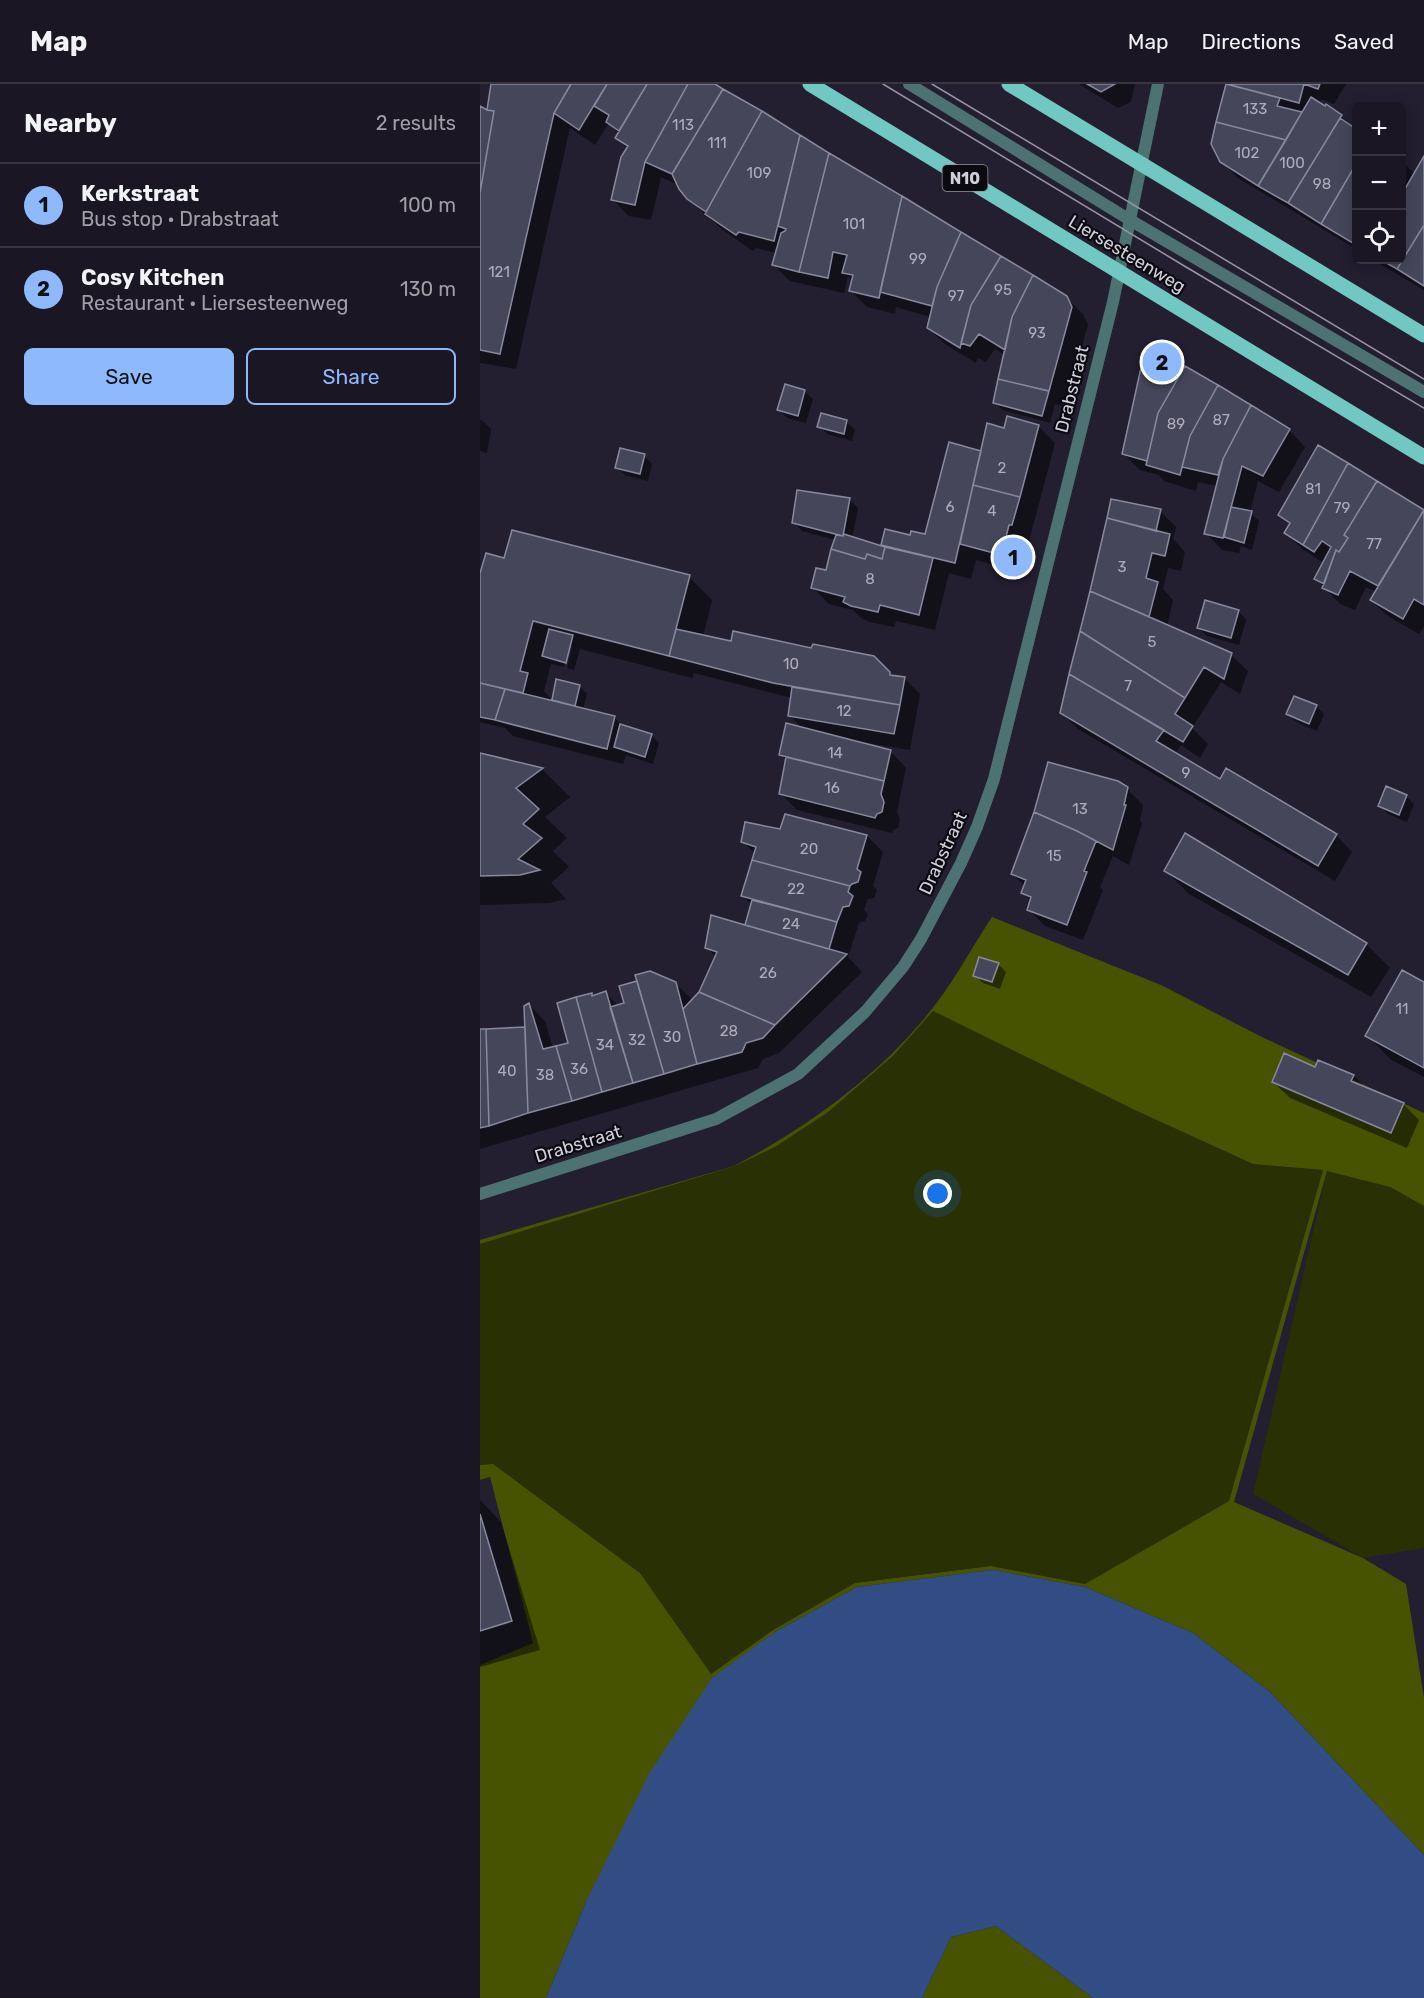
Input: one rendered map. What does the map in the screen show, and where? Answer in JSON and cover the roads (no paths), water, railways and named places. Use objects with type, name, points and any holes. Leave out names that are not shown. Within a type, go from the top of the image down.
[{"type":"main road","name":"Liersesteenweg","points":[[810,84],[1424,457]]},
{"type":"main road","points":[[1009,84],[1424,335]]},
{"type":"street","points":[[909,84],[1130,220],[1424,393]]},
{"type":"street","name":"Drabstraat","points":[[480,1194],[717,1119],[760,1096],[798,1074],[865,1012],[903,967],[921,939],[961,863],[994,779],[1119,271],[1158,84]]},
{"type":"water","points":[[993,1570],[1085,1587],[1193,1633],[1269,1691],[1424,1855],[1424,1998],[1093,1998],[996,1926],[951,1937],[922,1998],[546,1998],[586,1902],[649,1774],[712,1678],[775,1632],[857,1587]]},
{"type":"tram line","points":[[883,84],[1424,408]]},
{"type":"tram line","points":[[932,84],[1424,379]]},
{"type":"place","name":"Cosy Kitchen","points":[[1162,362]]},
{"type":"place","name":"Kerkstraat","points":[[1013,557]]}]
